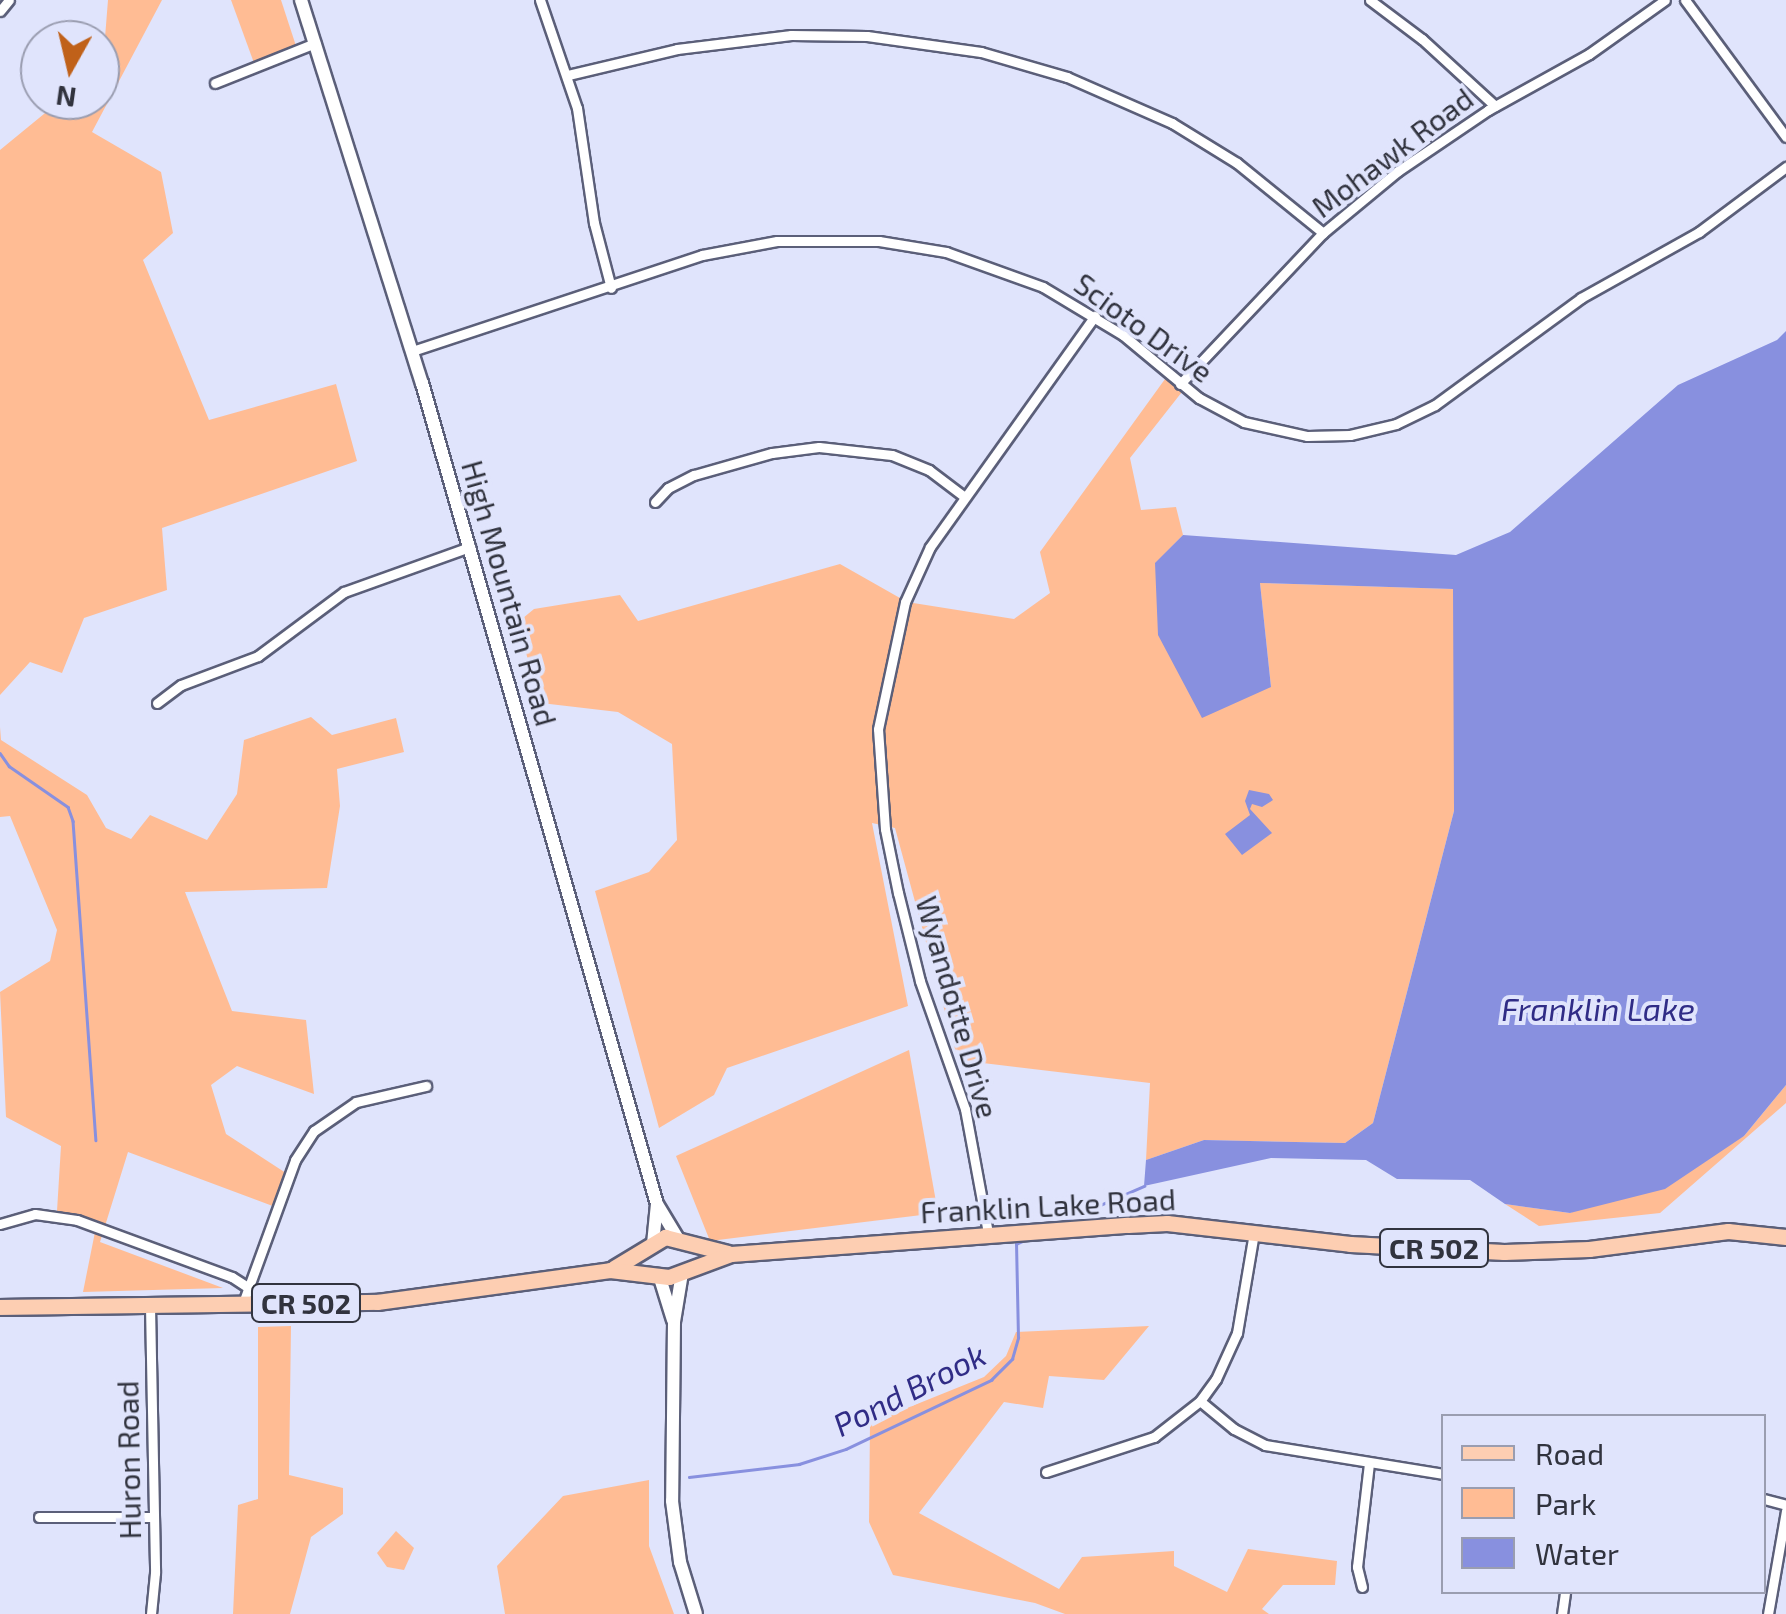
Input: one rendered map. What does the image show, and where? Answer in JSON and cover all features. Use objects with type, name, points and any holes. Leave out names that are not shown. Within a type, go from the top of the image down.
[{"type":"main road","name":"High Mountain Road","points":[[302,0],[470,547],[658,1204],[681,1242]]},
{"type":"main road","name":"High Mountain Road","points":[[651,1247],[658,1204]]},
{"type":"main road","name":"Franklin Lake Road","points":[[684,1270],[730,1254],[1027,1230],[1167,1224],[1350,1244],[1504,1252],[1589,1249],[1728,1230],[1786,1238]]},
{"type":"main road","name":"CR 502","points":[[610,1270],[664,1237],[681,1242]]},
{"type":"main road","name":"Franklin Lake Road","points":[[681,1242],[730,1254]]},
{"type":"main road","points":[[681,1242],[688,1256],[674,1322],[672,1514],[696,1614]]},
{"type":"main road","points":[[651,1247],[648,1263],[657,1274],[674,1322]]},
{"type":"main road","name":"CR 502","points":[[0,1306],[150,1306],[246,1295],[402,1300],[610,1270],[657,1274],[684,1270]]},
{"type":"street","points":[[0,10],[9,0]]},
{"type":"street","points":[[540,0],[568,75],[594,223],[611,288]]},
{"type":"street","points":[[1370,0],[1422,38],[1496,106]]},
{"type":"street","name":"Mohawk Road","points":[[1180,384],[1324,233],[1398,171],[1496,106],[1589,54],[1665,0]]},
{"type":"street","points":[[1685,0],[1786,137]]},
{"type":"street","points":[[568,75],[677,49],[790,36],[905,39],[981,52],[1067,76],[1172,123],[1237,163],[1324,233]]},
{"type":"street","points":[[215,83],[315,44]]},
{"type":"street","name":"Scioto Drive","points":[[412,352],[611,288],[644,272],[742,246],[845,239],[913,245],[979,262],[1043,287],[1095,316],[1222,412],[1282,433],[1328,437],[1396,424],[1435,405],[1614,278],[1728,213],[1786,166]]},
{"type":"street","name":"Wyandotte Drive","points":[[988,1233],[965,1109],[920,981],[898,893],[885,829],[878,729],[906,602],[930,547],[962,495],[1095,316]]},
{"type":"street","points":[[655,502],[668,488],[694,475],[772,453],[819,447],[892,455],[928,470],[962,495]]},
{"type":"street","points":[[157,703],[181,685],[258,656],[344,592],[470,547]]},
{"type":"street","points":[[246,1295],[295,1160],[314,1131],[356,1102],[426,1086]]},
{"type":"street","points":[[0,1224],[34,1214],[76,1220],[232,1276],[246,1295]]},
{"type":"street","points":[[1046,1472],[1154,1437],[1200,1401],[1216,1379],[1237,1332],[1254,1232]]},
{"type":"street","name":"Huron Road","points":[[150,1306],[154,1517],[151,1614]]},
{"type":"street","points":[[1200,1401],[1234,1429],[1265,1445],[1441,1474]]},
{"type":"street","points":[[1362,1587],[1357,1568],[1369,1463]]},
{"type":"street","points":[[1768,1614],[1786,1508]]},
{"type":"street","points":[[39,1517],[154,1517]]},
{"type":"green space","points":[[108,0],[162,0],[120,79],[120,20],[106,20]]},
{"type":"green space","points":[[231,0],[281,0],[297,49],[254,63]]},
{"type":"green space","points":[[37,120],[98,120],[92,132],[161,172],[173,233],[143,260],[209,420],[336,384],[357,461],[162,528],[167,590],[84,618],[62,673],[30,662],[0,695],[0,150]]},
{"type":"green space","points":[[1173,368],[1189,383],[1130,458],[1141,510],[1176,507],[1183,535],[1155,564],[1271,687],[1260,583],[1454,589],[1454,811],[1373,1123],[1345,1143],[1204,1140],[1146,1160],[1150,1083],[958,1060],[895,828],[872,823],[908,1006],[727,1068],[714,1095],[659,1128],[595,891],[649,872],[677,840],[672,744],[618,712],[541,703],[517,623],[534,609],[620,595],[638,621],[840,564],[907,602],[1014,619],[1050,593],[1040,552]]},
{"type":"green space","points":[[311,717],[332,735],[396,718],[404,752],[337,769],[340,806],[327,888],[185,892],[232,1011],[306,1020],[314,1094],[237,1066],[211,1085],[226,1134],[292,1177],[278,1208],[128,1152],[100,1242],[223,1288],[83,1292],[97,1222],[57,1211],[61,1146],[6,1117],[0,992],[50,961],[57,930],[10,816],[0,817],[0,727],[1,740],[87,795],[106,828],[131,839],[150,815],[207,840],[237,794],[244,740]]},
{"type":"green space","points":[[909,1050],[938,1213],[710,1241],[676,1156]]},
{"type":"green space","points":[[1786,1085],[1786,1103],[1660,1213],[1539,1226],[1505,1204],[1570,1213],[1744,1136]]},
{"type":"green space","points":[[291,1326],[289,1475],[343,1488],[343,1514],[311,1537],[290,1614],[233,1614],[238,1505],[258,1499],[258,1327]]},
{"type":"green space","points":[[1149,1326],[1104,1380],[1049,1376],[1043,1408],[1004,1402],[919,1513],[1059,1589],[1082,1557],[1174,1551],[1174,1566],[1227,1592],[1248,1549],[1337,1561],[1335,1585],[1283,1585],[1262,1609],[1269,1614],[1065,1614],[1035,1603],[893,1575],[869,1522],[870,1423],[984,1377],[1006,1356],[1016,1332]]},
{"type":"green space","points":[[649,1480],[649,1546],[674,1614],[505,1614],[497,1566],[563,1496]]},
{"type":"green space","points":[[396,1531],[414,1548],[404,1570],[387,1567],[377,1553]]},
{"type":"water","name":"Franklin Lake","points":[[1786,331],[1786,1085],[1744,1136],[1665,1189],[1570,1213],[1505,1204],[1470,1180],[1397,1179],[1366,1160],[1271,1158],[1144,1186],[1146,1160],[1204,1140],[1345,1143],[1373,1123],[1454,811],[1453,589],[1260,583],[1271,687],[1202,718],[1158,635],[1155,563],[1183,535],[1456,555],[1510,532],[1678,385],[1777,340]]},
{"type":"water","points":[[1249,790],[1269,794],[1273,800],[1262,807],[1252,804],[1250,809],[1272,833],[1242,855],[1225,834],[1250,815],[1245,801]]},
{"type":"waterway","points":[[0,753],[9,766],[68,807],[73,821],[96,1140]]},
{"type":"waterway","name":"Pond Brook","points":[[1059,1223],[1144,1186]]},
{"type":"waterway","name":"Pond Brook","points":[[689,1477],[799,1464],[846,1449],[991,1380],[1012,1359],[1018,1338],[1016,1244],[1025,1240]]}]
